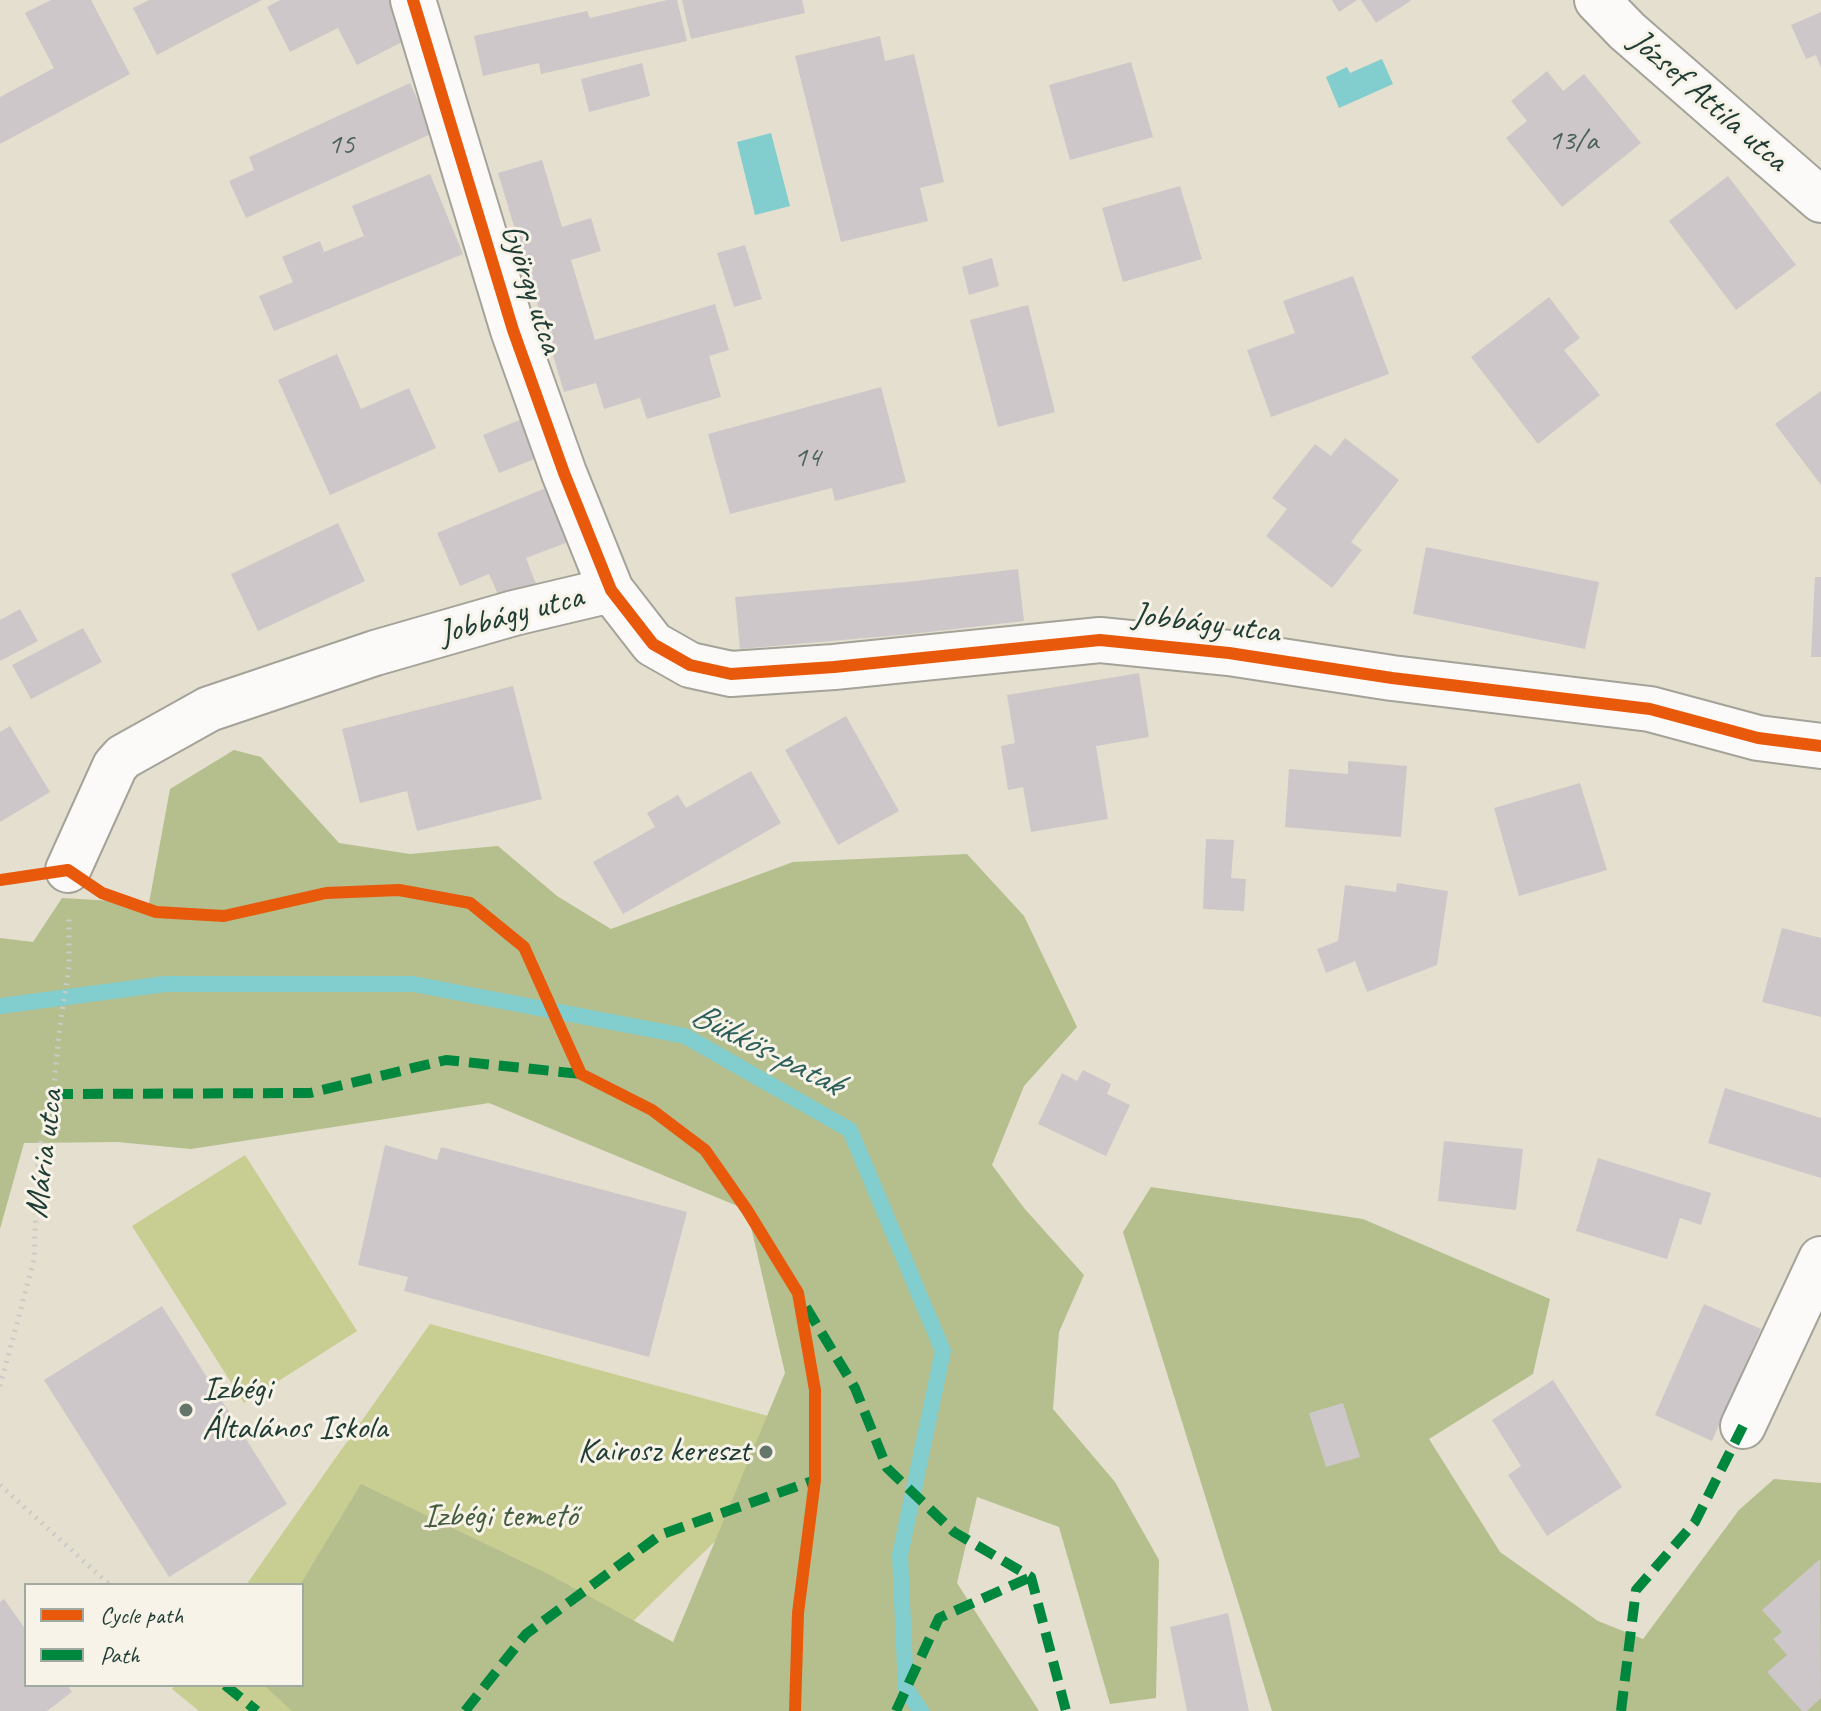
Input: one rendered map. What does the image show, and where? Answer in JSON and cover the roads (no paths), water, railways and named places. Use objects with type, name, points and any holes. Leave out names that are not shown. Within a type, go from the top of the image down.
[{"type":"street","name":"György utca","points":[[413,0],[513,330],[564,473],[611,590]]},
{"type":"street","name":"József Attila utca","points":[[1597,0],[1627,31],[1821,200]]},
{"type":"street","name":"Jobbágy utca","points":[[68,870],[115,766],[123,757],[209,709],[375,653],[514,613],[611,590],[653,644],[690,665],[731,674],[834,667],[1100,640],[1229,653],[1392,678],[1650,709],[1758,738],[1821,746]]},
{"type":"street","points":[[1743,1426],[1821,1259]]},
{"type":"water","points":[[1382,59],[1393,84],[1339,108],[1326,77],[1347,67],[1350,73]]},
{"type":"water","points":[[771,133],[790,206],[755,215],[737,142]]},
{"type":"waterway","name":"Bükkös-patak","points":[[0,1006],[165,984],[413,984],[685,1036],[850,1130],[943,1351],[900,1555],[906,1689],[921,1711]]},
{"type":"place","name":"Izbégi Általános Iskola","points":[[186,1410]]},
{"type":"place","name":"Kairosz kereszt","points":[[766,1452]]},
{"type":"park label","name":"Izbégi temető","points":[[500,1517]]}]
